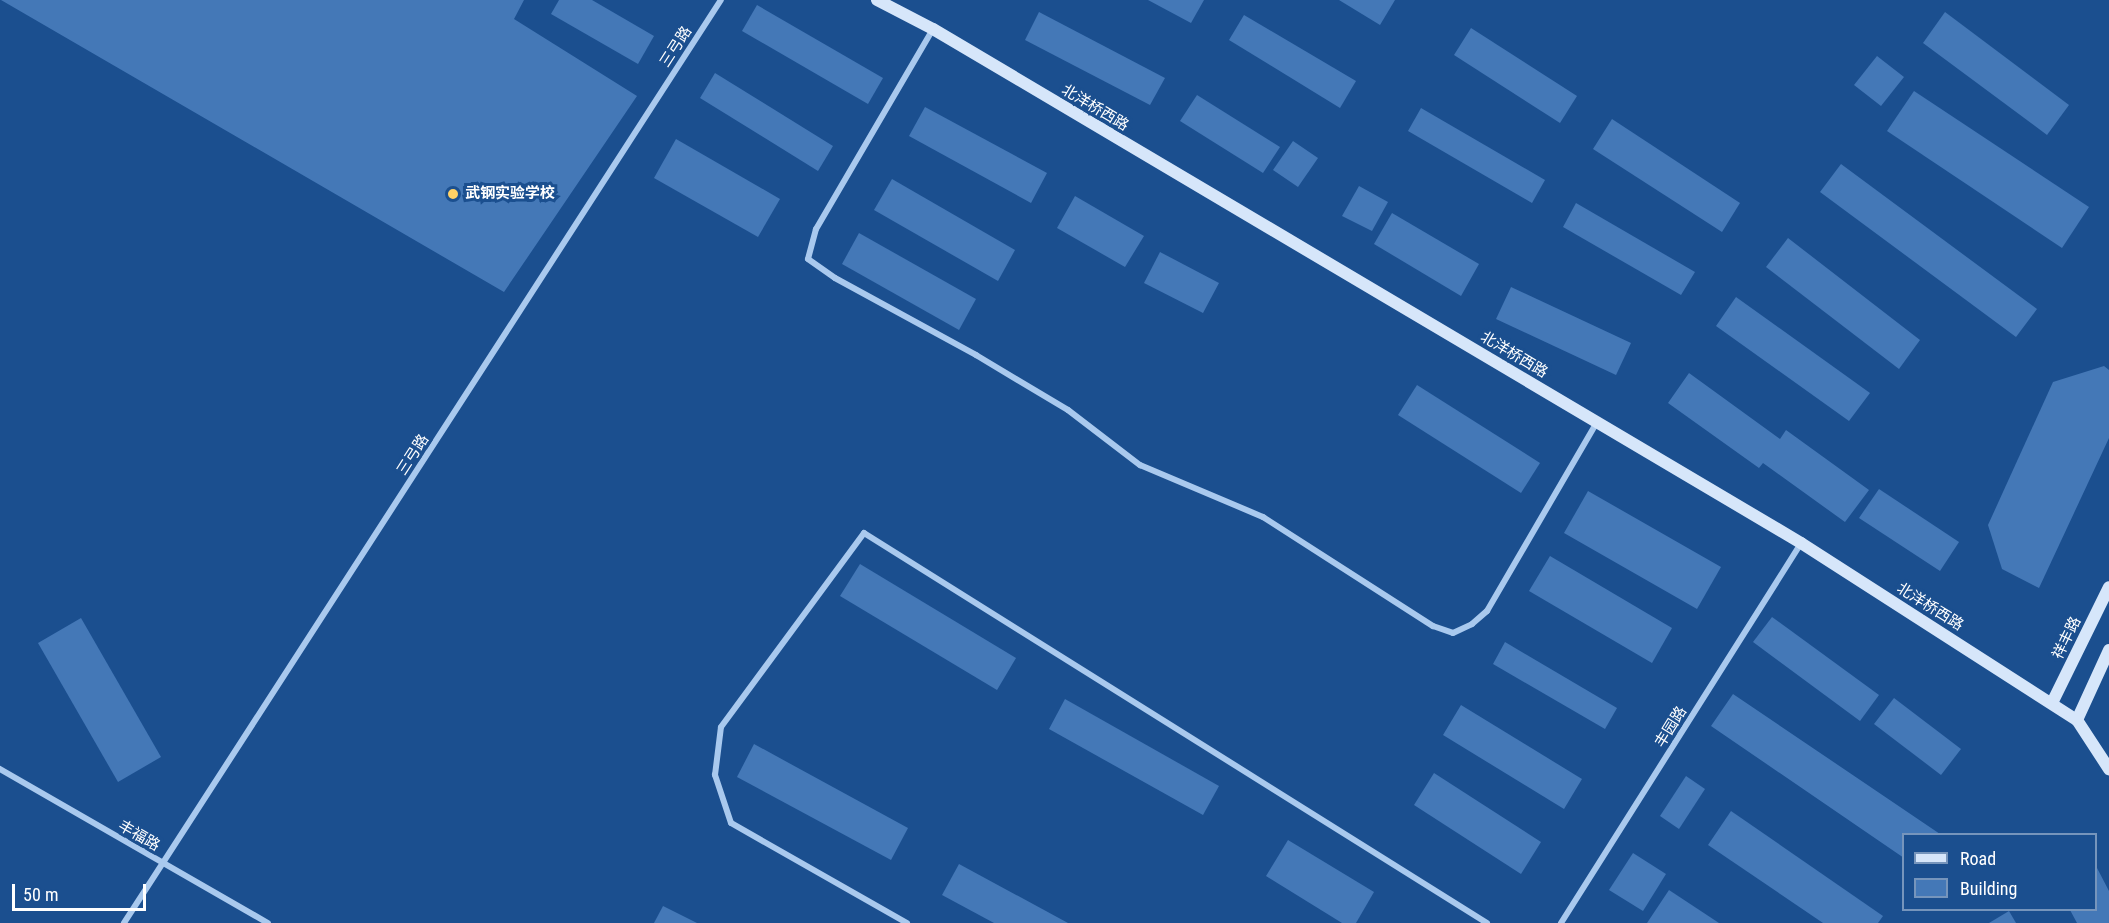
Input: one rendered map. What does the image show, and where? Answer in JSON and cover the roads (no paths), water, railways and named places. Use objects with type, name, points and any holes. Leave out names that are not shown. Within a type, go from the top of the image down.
[{"type":"main road","name":"北洋桥西路","points":[[877,0],[933,29],[1801,543],[2077,720],[2109,769]]},
{"type":"main road","name":"祥丰路","points":[[2052,703],[2109,586]]},
{"type":"main road","points":[[2077,720],[2109,650]]},
{"type":"street","name":"三弓路","points":[[124,923],[721,0]]},
{"type":"street","points":[[933,29],[816,229],[808,259],[835,278],[976,355],[1068,410],[1140,465],[1263,518],[1433,627],[1453,633],[1472,624],[1487,611],[1597,422]]},
{"type":"street","points":[[907,923],[731,823],[715,775],[722,727],[864,533],[1486,923]]},
{"type":"street","name":"丰园路","points":[[1561,923],[1801,543]]},
{"type":"street","name":"丰福路","points":[[0,769],[268,923]]},
{"type":"place","name":"武钢实验学校","points":[[453,194]]}]
